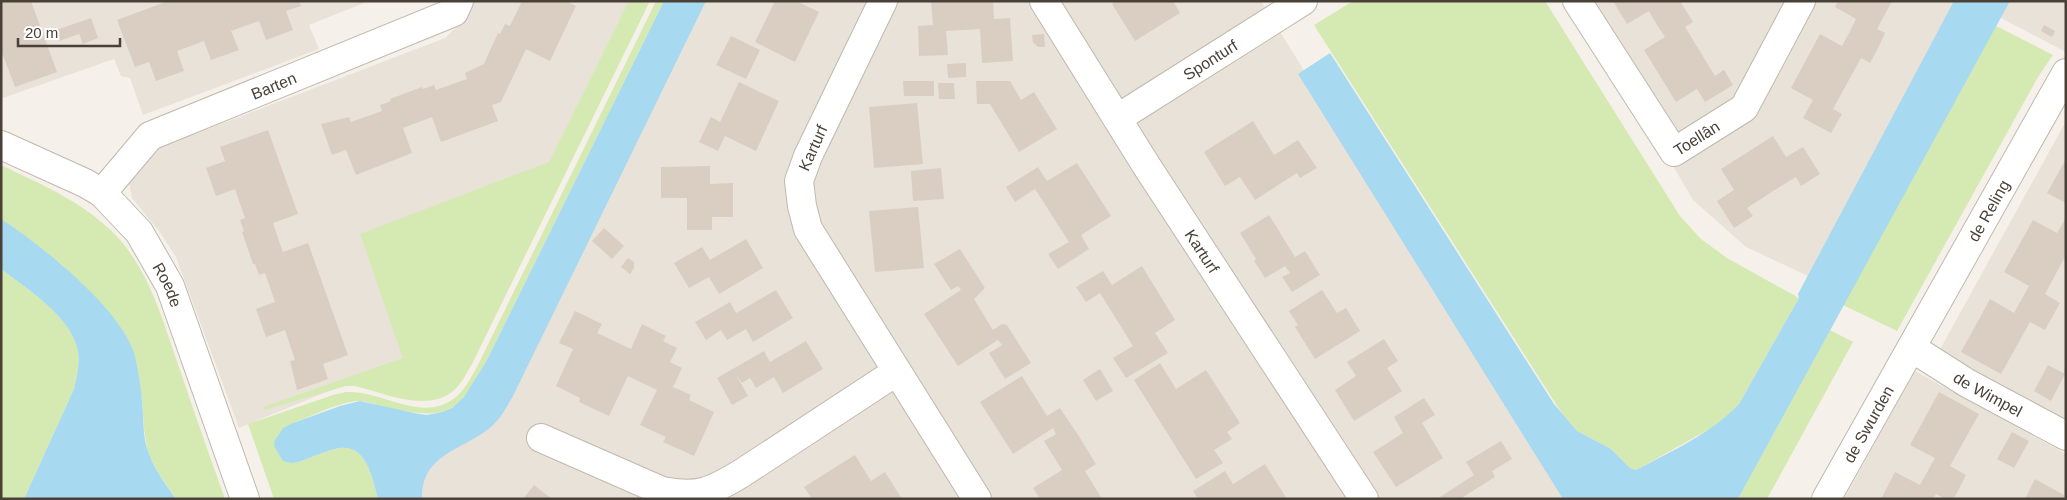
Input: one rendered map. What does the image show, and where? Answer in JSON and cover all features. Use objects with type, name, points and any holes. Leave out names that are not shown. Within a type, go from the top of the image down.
[{"type":"street","name":"Barten","points":[[102,193],[150,136],[454,12],[459,1]]},
{"type":"street","name":"Karturf","points":[[883,1],[808,156],[799,181],[802,206],[808,229],[977,499]]},
{"type":"street","name":"Karturf","points":[[1044,1],[1146,165],[1364,499]]},
{"type":"street","name":"Sponturf","points":[[1118,118],[1302,1]]},
{"type":"street","name":"Toellân","points":[[1577,1],[1674,152],[1744,108],[1801,1]]},
{"type":"street","name":"de Reling","points":[[1912,348],[2066,73]]},
{"type":"street","name":"Roede","points":[[1,145],[85,183],[102,193],[140,232],[170,286],[245,499]]},
{"type":"street","name":"de Wimpel","points":[[1912,348],[1967,383],[2066,436]]},
{"type":"street","name":"de Swurden","points":[[1826,499],[1912,348]]},
{"type":"street","points":[[540,438],[662,491],[682,495],[702,494],[742,473],[896,372]]},
{"type":"shaded area","points":[[1,1],[369,1],[309,25],[319,49],[143,115],[130,78],[121,76],[114,59],[3,98],[1,93]]},
{"type":"shaded area","points":[[472,1],[638,1],[560,163],[422,353],[239,428],[176,257],[159,231],[132,198],[129,183],[135,171],[150,153],[163,146],[445,38],[461,23]]},
{"type":"shaded area","points":[[703,1],[1261,1],[1569,499],[417,499],[425,462]]},
{"type":"shaded area","points":[[1576,1],[1957,1],[1808,276],[1746,247],[1693,200]]},
{"type":"shaded area","points":[[2003,1],[2066,1],[2066,52],[1995,15]]},
{"type":"shaded area","points":[[2066,121],[2066,421],[1938,353]]},
{"type":"shaded area","points":[[1915,371],[2066,454],[2066,499],[1844,499]]},
{"type":"green space","points":[[629,1],[650,1],[472,364],[458,386],[441,398],[417,401],[355,386],[346,386],[264,410],[263,407],[403,358],[360,234],[549,162]]},
{"type":"green space","points":[[656,1],[664,1],[486,362],[467,393],[458,403],[437,413],[408,412],[358,401],[334,407],[293,423],[298,462],[335,449],[346,448],[354,450],[361,456],[370,471],[378,499],[274,499],[248,424],[344,392],[362,393],[418,407],[431,407],[444,404],[463,390],[477,367]]},
{"type":"green space","points":[[1353,1],[1545,1],[1680,216],[1701,239],[1727,258],[1799,298],[1739,404],[1727,417],[1713,427],[1636,470],[1630,468],[1611,449],[1577,431],[1563,415],[1314,25]]},
{"type":"green space","points":[[1996,26],[2053,55],[2038,77],[1897,331],[1843,305]]},
{"type":"green space","points":[[1,165],[82,207],[106,226],[133,257],[160,314],[225,499],[176,499],[148,453],[134,354],[109,313],[62,265],[1,219]]},
{"type":"green space","points":[[1,269],[47,304],[67,326],[74,338],[79,356],[74,389],[24,499],[1,499]]},
{"type":"green space","points":[[1830,330],[1853,342],[1767,499],[1738,499]]},
{"type":"water","points":[[664,1],[706,1],[513,396],[499,419],[485,431],[438,460],[429,470],[424,483],[422,499],[378,499],[370,471],[361,456],[354,450],[346,448],[335,449],[298,462],[283,461],[274,446],[275,440],[283,428],[340,406],[360,401],[427,415],[452,408],[464,397],[486,362]]},
{"type":"water","points":[[1954,1],[2010,1],[1738,499],[1563,499],[1298,74],[1330,53],[1554,404],[1577,431],[1611,449],[1630,468],[1636,470],[1704,433],[1739,404],[1799,298],[1798,294]]},
{"type":"water","points":[[1,219],[37,245],[78,280],[115,319],[127,338],[135,356],[142,395],[144,434],[147,448],[151,460],[176,499],[24,499],[74,389],[79,356],[74,338],[67,326],[47,304],[1,269]]},
{"type":"building","points":[[1,1],[31,1],[57,72],[15,87],[1,50]]},
{"type":"building","points":[[168,1],[299,1],[301,6],[286,11],[293,30],[266,40],[259,21],[231,31],[239,50],[211,60],[204,41],[177,51],[184,71],[156,81],[149,62],[135,67],[117,20]]},
{"type":"building","points":[[522,1],[566,1],[576,6],[550,61],[526,49],[501,102],[492,105],[498,121],[441,142],[432,117],[403,128],[412,153],[356,175],[346,150],[332,155],[321,124],[349,117],[351,122],[382,111],[380,105],[391,101],[390,99],[422,87],[423,89],[434,85],[436,90],[467,79],[465,73],[484,64],[498,33],[500,34],[505,24],[510,26]]},
{"type":"building","points":[[775,1],[796,1],[819,12],[795,62],[755,42]]},
{"type":"building","points":[[931,1],[993,1],[994,19],[1010,18],[1013,61],[982,63],[980,29],[946,31],[948,55],[919,56],[918,26],[933,25]]},
{"type":"building","points":[[1117,1],[1173,1],[1180,13],[1135,41],[1112,4]]},
{"type":"building","points":[[1613,1],[1680,1],[1693,22],[1685,27],[1715,76],[1724,70],[1733,85],[1705,102],[1697,89],[1676,102],[1644,50],[1665,37],[1649,11],[1627,24]]},
{"type":"building","points":[[1838,1],[1892,1],[1877,29],[1885,33],[1870,63],[1861,58],[1833,109],[1842,114],[1831,133],[1803,118],[1813,100],[1791,88],[1820,34],[1842,46],[1856,19],[1835,7]]},
{"type":"building","points":[[91,18],[98,38],[83,44],[79,34],[59,41],[56,30]]},
{"type":"building","points":[[2044,25],[2055,31],[2052,37],[2041,31]]},
{"type":"building","points":[[1044,34],[1045,47],[1038,47],[1033,42],[1032,35]]},
{"type":"building","points":[[731,36],[760,50],[746,79],[716,65]]},
{"type":"building","points":[[966,63],[966,77],[948,78],[947,64]]},
{"type":"building","points":[[903,81],[934,81],[934,96],[904,96]]},
{"type":"building","points":[[976,81],[1010,81],[1021,100],[1034,92],[1057,129],[1019,152],[990,104],[977,104]]},
{"type":"building","points":[[739,82],[779,101],[756,151],[725,136],[718,151],[699,142],[711,117],[720,122]]},
{"type":"building","points":[[938,83],[954,83],[955,99],[939,99]]},
{"type":"building","points":[[917,103],[923,164],[874,168],[869,107]]},
{"type":"building","points":[[1253,121],[1274,155],[1298,140],[1317,168],[1300,178],[1297,173],[1255,200],[1240,177],[1225,186],[1204,152]]},
{"type":"building","points":[[268,130],[298,214],[273,223],[278,238],[283,252],[308,243],[348,355],[323,364],[328,379],[297,390],[290,361],[295,360],[285,330],[266,337],[256,309],[275,302],[265,273],[259,275],[255,264],[253,264],[242,232],[244,231],[240,220],[245,218],[235,189],[216,196],[206,168],[225,161],[220,147]]},
{"type":"building","points":[[1773,136],[1786,157],[1803,147],[1820,174],[1801,186],[1796,177],[1770,193],[1747,208],[1753,216],[1734,228],[1717,201],[1734,190],[1721,169]]},
{"type":"building","points":[[2066,159],[2066,203],[2047,193]]},
{"type":"building","points":[[1077,163],[1111,216],[1081,235],[1089,249],[1058,269],[1048,254],[1069,242],[1035,189],[1015,202],[1006,187],[1038,167],[1047,181]]},
{"type":"building","points":[[710,166],[710,184],[733,183],[733,217],[712,217],[712,230],[687,230],[687,198],[661,198],[661,167]]},
{"type":"building","points":[[941,168],[944,199],[913,201],[911,171]]},
{"type":"building","points":[[918,207],[924,268],[875,272],[869,211]]},
{"type":"building","points":[[1269,215],[1295,257],[1305,251],[1320,275],[1292,292],[1282,277],[1290,273],[1285,266],[1265,278],[1240,233]]},
{"type":"building","points":[[2066,218],[2066,255],[2045,294],[2060,303],[2045,330],[2030,322],[2001,374],[1961,352],[1990,299],[2014,313],[2029,286],[2004,272],[2033,220],[2057,233]]},
{"type":"building","points":[[604,228],[624,246],[612,259],[592,241]]},
{"type":"building","points":[[746,239],[763,268],[719,294],[709,277],[689,288],[674,263],[702,247],[710,260]]},
{"type":"building","points":[[960,249],[985,288],[974,299],[993,330],[1002,324],[1007,325],[1031,363],[1005,379],[989,353],[1002,345],[998,340],[958,366],[924,314],[961,290],[958,286],[951,290],[934,264]]},
{"type":"building","points":[[628,258],[634,262],[634,268],[630,274],[621,267]]},
{"type":"building","points":[[1142,266],[1175,320],[1155,333],[1168,353],[1126,378],[1113,358],[1133,346],[1100,293],[1086,302],[1076,287],[1103,271],[1112,285]]},
{"type":"building","points":[[776,290],[793,318],[753,342],[746,329],[727,340],[721,330],[706,340],[695,322],[730,302],[736,313]]},
{"type":"building","points":[[1322,290],[1337,313],[1346,308],[1360,331],[1315,359],[1295,327],[1298,325],[1289,311]]},
{"type":"building","points":[[575,311],[602,324],[597,333],[631,349],[642,324],[666,336],[663,341],[677,348],[670,362],[682,368],[673,387],[691,395],[689,400],[714,412],[694,456],[663,442],[666,437],[640,425],[657,390],[628,376],[609,416],[579,402],[580,398],[556,386],[573,349],[559,343]]},
{"type":"building","points":[[1384,339],[1398,361],[1387,368],[1402,391],[1354,421],[1335,390],[1356,376],[1347,362]]},
{"type":"building","points":[[806,341],[823,369],[783,393],[774,377],[756,388],[750,378],[742,383],[735,373],[748,396],[732,405],[717,378],[764,351],[770,362]]},
{"type":"building","points":[[1160,363],[1176,389],[1206,370],[1240,423],[1227,432],[1232,439],[1214,450],[1223,463],[1196,479],[1134,380]]},
{"type":"building","points":[[2048,365],[2065,374],[2051,401],[2034,391]]},
{"type":"building","points":[[1100,369],[1113,391],[1096,401],[1083,380]]},
{"type":"building","points":[[1022,376],[1047,416],[1060,408],[1080,438],[1096,464],[1085,471],[1102,499],[1040,499],[1033,488],[1062,470],[1044,441],[1056,434],[1053,428],[1013,454],[980,402]]},
{"type":"building","points":[[1939,392],[1979,414],[1950,466],[1966,475],[1959,489],[1953,499],[1945,499],[1936,494],[1933,499],[1881,499],[1895,472],[1920,485],[1935,458],[1910,445]]},
{"type":"building","points":[[1424,398],[1435,415],[1422,423],[1443,458],[1396,487],[1373,452],[1403,433],[1394,417]]},
{"type":"building","points":[[2012,432],[2029,441],[2014,468],[1997,459]]},
{"type":"building","points":[[1501,441],[1512,459],[1492,471],[1495,477],[1463,497],[1464,499],[1437,499],[1474,475],[1466,462]]},
{"type":"building","points":[[855,455],[871,481],[885,472],[902,499],[812,499],[804,487]]},
{"type":"building","points":[[1265,464],[1287,499],[1198,499],[1193,491],[1225,471],[1233,484]]},
{"type":"building","points":[[2035,479],[2066,496],[2066,499],[2025,499]]},
{"type":"building","points":[[534,485],[552,499],[523,499]]}]
